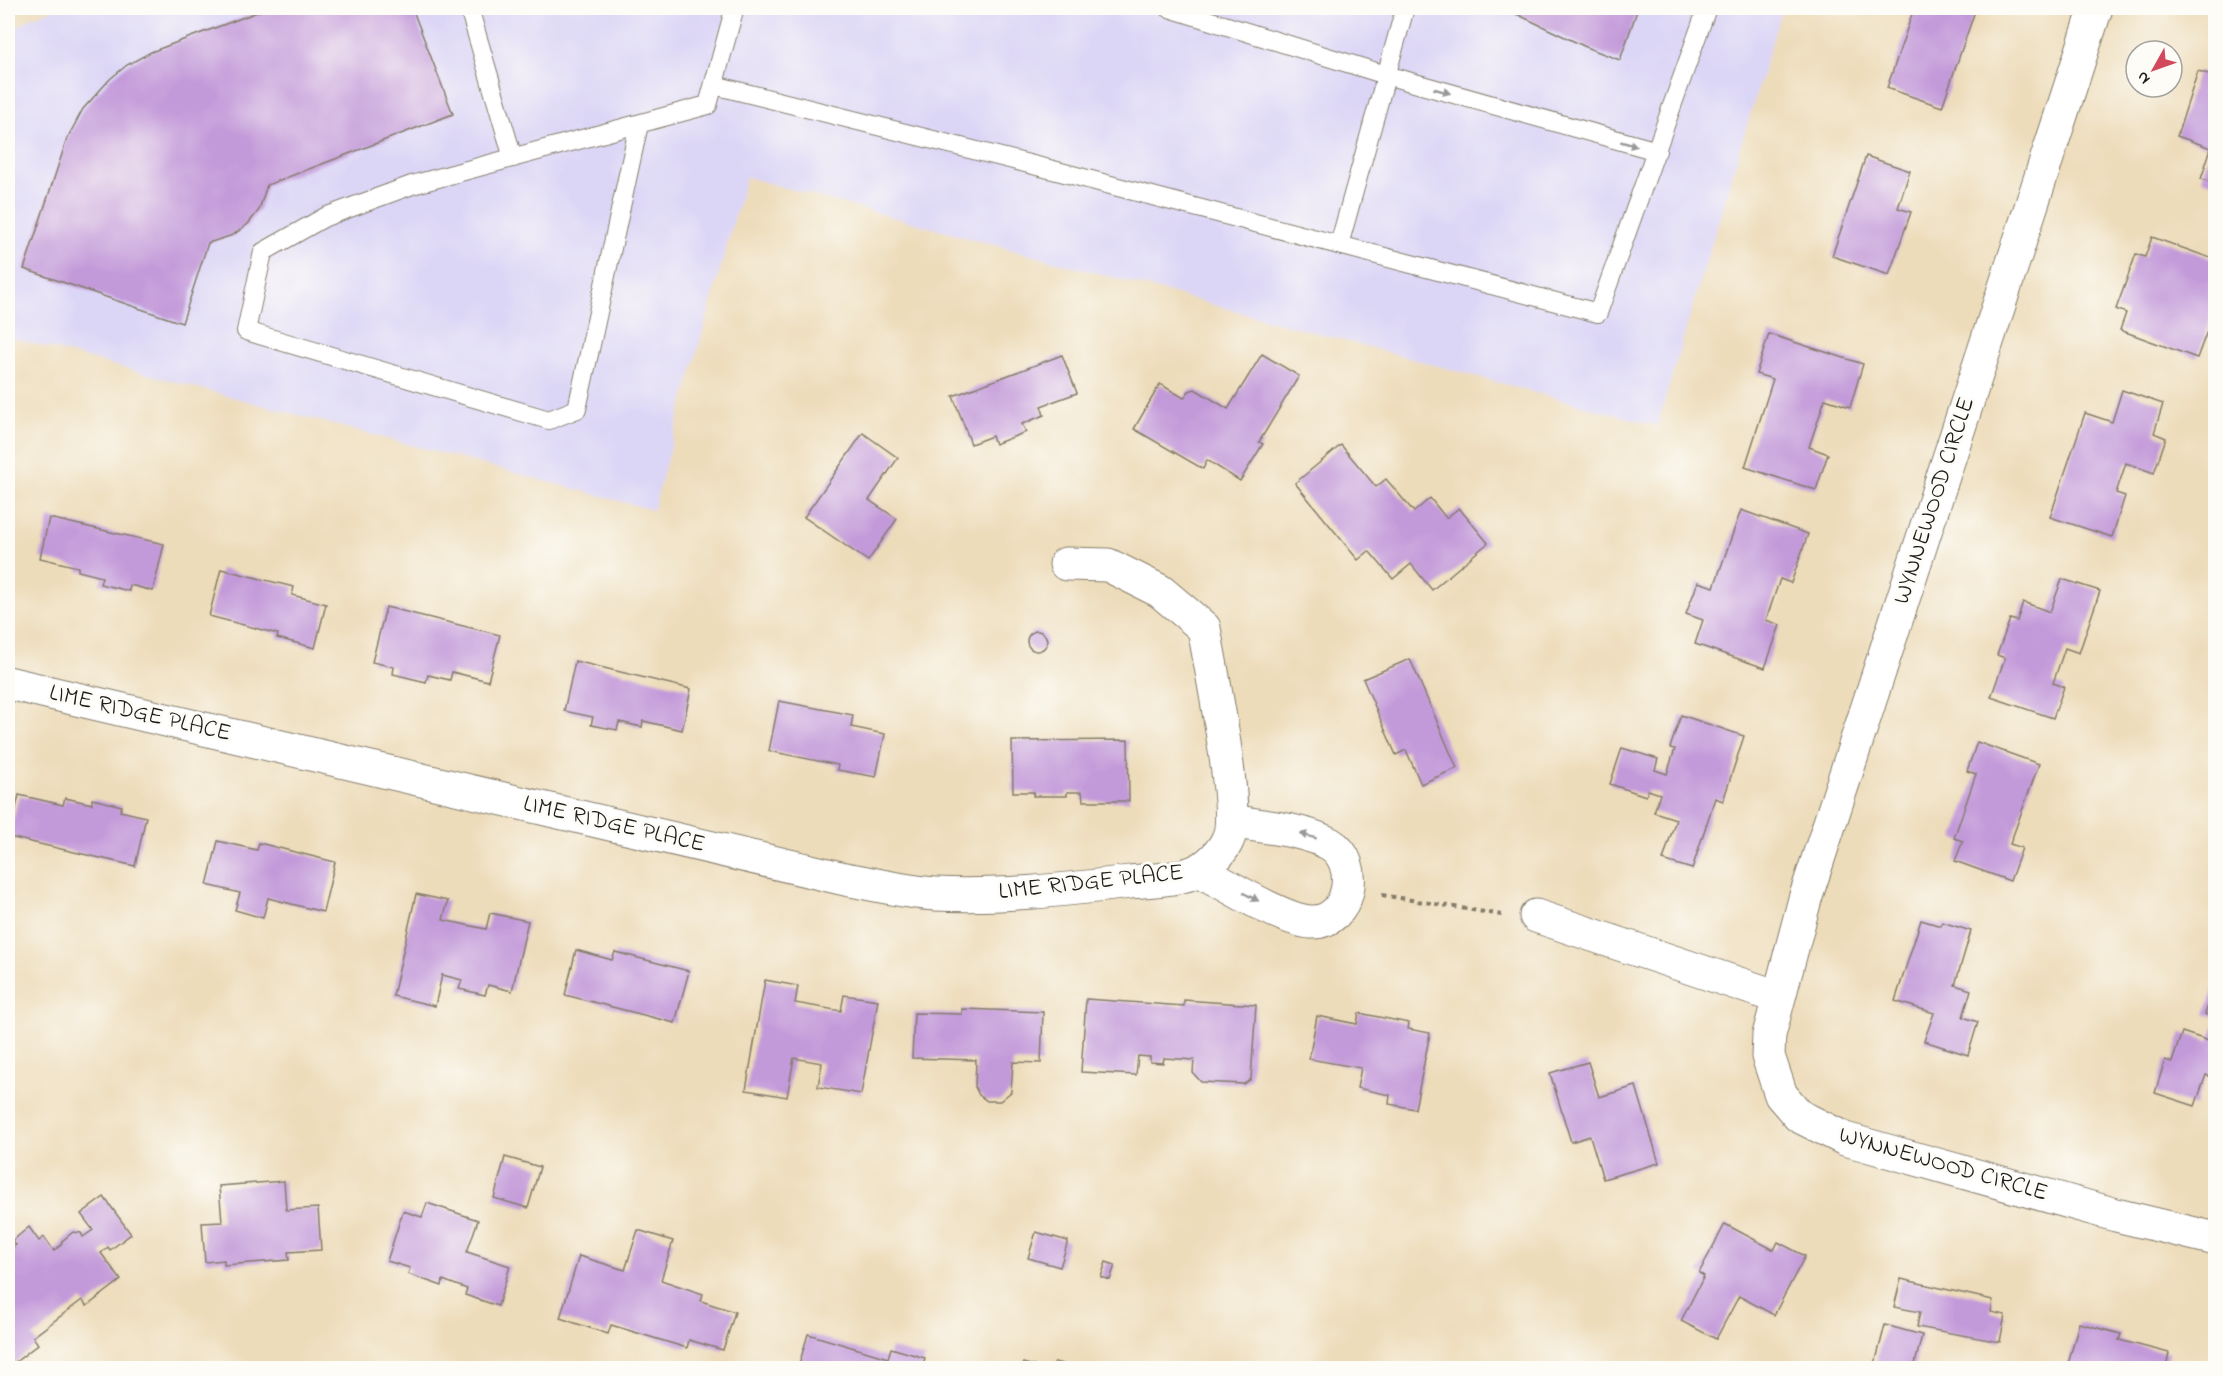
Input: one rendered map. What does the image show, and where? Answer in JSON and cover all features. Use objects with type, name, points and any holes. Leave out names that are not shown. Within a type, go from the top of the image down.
[{"type":"street","name":"WYNNEWOOD CIRCLE","points":[[2096,8],[1809,888],[1778,997],[1769,1035],[1768,1056],[1781,1095],[1799,1116],[1845,1139],[2116,1215],[2216,1239]]},
{"type":"street","points":[[1066,564],[1108,566],[1160,591],[1204,628],[1220,718],[1232,821],[1229,838],[1209,861],[1294,920],[1313,922],[1330,917],[1341,905],[1349,889],[1349,874],[1343,856],[1331,845],[1310,836],[1232,821]]},
{"type":"street","name":"LIME RIDGE PLACE","points":[[8,683],[845,879],[932,894],[1004,895],[1059,891],[1166,878],[1209,861]]},
{"type":"street","points":[[1536,916],[1778,997]]},
{"type":"lane","points":[[469,8],[513,158]]},
{"type":"lane","points":[[639,124],[577,410],[549,420],[246,331],[263,252],[326,217],[412,185],[708,105],[734,14],[733,8]]},
{"type":"lane","points":[[1169,8],[1386,75],[1656,151]]},
{"type":"lane","points":[[1339,245],[1404,8]]},
{"type":"lane","points":[[714,85],[1057,171],[1598,313],[1707,8]]},
{"type":"path","points":[[1349,889],[1507,916],[1536,916]]},
{"type":"shaded area","points":[[57,8],[1782,8],[1657,426],[746,177],[653,510],[8,337],[8,33],[31,18]]},
{"type":"building","points":[[268,8],[412,8],[453,114],[267,185],[259,210],[248,224],[233,235],[208,243],[182,323],[24,269],[67,139],[83,109],[110,79],[127,65],[151,52]]},
{"type":"building","points":[[1504,8],[1638,8],[1620,60],[1588,48]]},
{"type":"building","points":[[1914,8],[1976,8],[1942,107],[1887,88]]},
{"type":"building","points":[[2198,71],[2216,76],[2216,183],[2201,179],[2211,148],[2177,136]]},
{"type":"building","points":[[1866,156],[1910,171],[1898,208],[1911,212],[1889,275],[1832,256]]},
{"type":"building","points":[[2152,237],[2216,260],[2216,307],[2197,358],[2120,330],[2126,313],[2116,309],[2136,254],[2145,257]]},
{"type":"building","points":[[1769,334],[1863,364],[1850,407],[1825,399],[1809,447],[1828,454],[1816,490],[1745,467],[1773,379],[1756,374]]},
{"type":"building","points":[[1262,354],[1299,376],[1259,442],[1263,444],[1240,481],[1207,460],[1203,469],[1134,429],[1160,384],[1184,398],[1189,391],[1195,389],[1228,409]]},
{"type":"building","points":[[1062,355],[1077,393],[1041,406],[1044,415],[1022,424],[1026,432],[995,444],[992,436],[971,444],[953,396]]},
{"type":"building","points":[[2122,390],[2163,404],[2154,433],[2166,438],[2154,473],[2126,463],[2116,493],[2125,496],[2112,537],[2050,517],[2085,413],[2112,422]]},
{"type":"building","points":[[863,433],[898,458],[869,500],[897,519],[868,561],[804,517]]},
{"type":"building","points":[[1341,445],[1376,487],[1386,479],[1414,512],[1430,498],[1446,518],[1459,508],[1488,543],[1432,590],[1411,564],[1393,579],[1369,551],[1358,560],[1295,483]]},
{"type":"building","points":[[1741,510],[1808,534],[1791,583],[1780,579],[1766,620],[1780,625],[1765,668],[1695,644],[1703,620],[1686,614],[1698,582],[1714,587]]},
{"type":"building","points":[[49,518],[164,544],[153,591],[130,585],[129,591],[100,584],[102,577],[78,571],[78,567],[40,558]]},
{"type":"building","points":[[221,569],[294,587],[292,595],[326,604],[315,648],[277,638],[278,634],[209,616]]},
{"type":"building","points":[[2062,579],[2100,591],[2079,653],[2065,648],[2053,683],[2064,687],[2053,718],[1991,697],[2005,658],[1997,655],[2010,619],[2017,621],[2023,602],[2050,612]]},
{"type":"building","points":[[386,607],[500,635],[488,681],[452,672],[450,680],[428,675],[426,682],[393,674],[394,667],[372,662]]},
{"type":"building","points":[[1033,631],[1041,631],[1047,637],[1047,645],[1041,651],[1033,651],[1027,645],[1027,637]]},
{"type":"building","points":[[1410,659],[1457,768],[1421,784],[1406,750],[1396,755],[1363,679]]},
{"type":"building","points":[[575,661],[691,689],[682,730],[643,721],[642,727],[619,722],[617,730],[591,725],[593,717],[564,711]]},
{"type":"building","points":[[779,701],[853,715],[851,727],[885,734],[876,777],[837,770],[838,765],[769,751]]},
{"type":"building","points":[[1681,715],[1744,736],[1723,801],[1715,798],[1692,869],[1663,860],[1676,819],[1654,812],[1660,794],[1648,790],[1646,796],[1610,784],[1622,748],[1658,759],[1655,770],[1667,774],[1675,749],[1670,748]]},
{"type":"building","points":[[1128,740],[1129,801],[1083,801],[1082,792],[1067,792],[1067,796],[1033,796],[1034,792],[1013,792],[1012,741]]},
{"type":"building","points":[[1977,742],[2039,764],[2010,844],[2022,848],[2010,881],[1955,861],[1963,841],[1954,838],[1976,774],[1967,771]]},
{"type":"building","points":[[19,795],[63,805],[65,798],[92,804],[92,799],[122,806],[120,811],[146,817],[135,866],[9,837]]},
{"type":"building","points":[[218,841],[257,850],[259,843],[335,862],[323,912],[268,898],[263,918],[235,910],[240,893],[207,885]]},
{"type":"building","points":[[416,894],[448,901],[443,920],[486,929],[490,913],[528,921],[512,991],[488,985],[485,995],[459,989],[462,980],[442,975],[435,1006],[393,996]]},
{"type":"building","points":[[1921,920],[1941,926],[1942,922],[1971,931],[1955,985],[1971,990],[1963,1017],[1978,1022],[1968,1055],[1924,1041],[1934,1013],[1895,1001]]},
{"type":"building","points":[[576,950],[612,960],[615,952],[689,971],[675,1023],[565,995]]},
{"type":"building","points":[[765,980],[798,986],[795,1003],[841,1011],[844,995],[878,1000],[861,1094],[818,1087],[822,1063],[794,1058],[787,1097],[746,1090]]},
{"type":"building","points":[[2216,986],[2216,1018],[2205,1014]]},
{"type":"building","points":[[1086,999],[1184,1006],[1184,1000],[1256,1005],[1251,1079],[1244,1084],[1201,1082],[1193,1073],[1194,1060],[1164,1058],[1163,1063],[1150,1062],[1150,1057],[1138,1056],[1136,1075],[1081,1072]]},
{"type":"building","points":[[962,1009],[1043,1012],[1041,1063],[1013,1062],[1011,1092],[1000,1101],[987,1101],[979,1095],[975,1087],[976,1060],[912,1058],[914,1013],[962,1014]]},
{"type":"building","points":[[1359,1013],[1409,1023],[1408,1029],[1430,1033],[1415,1109],[1389,1104],[1390,1095],[1357,1088],[1361,1068],[1309,1059],[1317,1016],[1357,1024]]},
{"type":"building","points":[[2216,1021],[2216,1079],[2206,1075],[2195,1106],[2155,1093],[2165,1060],[2172,1062],[2182,1032],[2209,1041]]},
{"type":"building","points":[[1588,1062],[1599,1097],[1636,1086],[1659,1163],[1603,1179],[1590,1136],[1571,1142],[1550,1073]]},
{"type":"building","points":[[505,1157],[540,1167],[528,1208],[494,1198]]},
{"type":"building","points":[[284,1181],[286,1210],[318,1208],[321,1250],[288,1252],[289,1260],[224,1265],[224,1260],[205,1262],[202,1223],[222,1222],[219,1186]]},
{"type":"building","points":[[104,1197],[131,1234],[110,1250],[108,1247],[101,1253],[121,1280],[87,1306],[82,1300],[33,1337],[38,1344],[8,1368],[8,1251],[16,1245],[12,1241],[29,1227],[39,1241],[44,1237],[54,1251],[73,1232],[81,1233],[83,1237],[93,1230],[81,1214]]},
{"type":"building","points":[[427,1203],[478,1220],[467,1252],[510,1266],[498,1306],[465,1295],[467,1289],[443,1280],[442,1286],[408,1274],[410,1268],[387,1261],[403,1211],[422,1217]]},
{"type":"building","points":[[1725,1224],[1774,1250],[1778,1242],[1805,1256],[1774,1315],[1739,1296],[1716,1339],[1681,1321],[1704,1276],[1699,1273]]},
{"type":"building","points":[[638,1230],[673,1241],[661,1280],[703,1294],[701,1301],[735,1312],[723,1350],[689,1340],[687,1348],[611,1325],[608,1334],[560,1318],[579,1256],[625,1270]]},
{"type":"building","points":[[1036,1232],[1068,1241],[1060,1267],[1028,1258]]},
{"type":"building","points":[[1106,1262],[1115,1265],[1110,1280],[1101,1277]]},
{"type":"building","points":[[1901,1279],[1993,1300],[1991,1312],[2005,1315],[2000,1342],[1917,1327],[1920,1312],[1894,1307]]},
{"type":"building","points":[[2079,1323],[2121,1334],[2119,1340],[2169,1353],[2166,1368],[2067,1368]]},
{"type":"building","points":[[1885,1325],[1922,1335],[1914,1368],[1874,1368]]},
{"type":"building","points":[[808,1334],[888,1358],[891,1348],[925,1358],[922,1368],[810,1368],[799,1365]]},
{"type":"building","points":[[1055,1362],[1076,1368],[1053,1368]]},
{"type":"building","points":[[1023,1363],[1041,1368],[1022,1368]]}]
